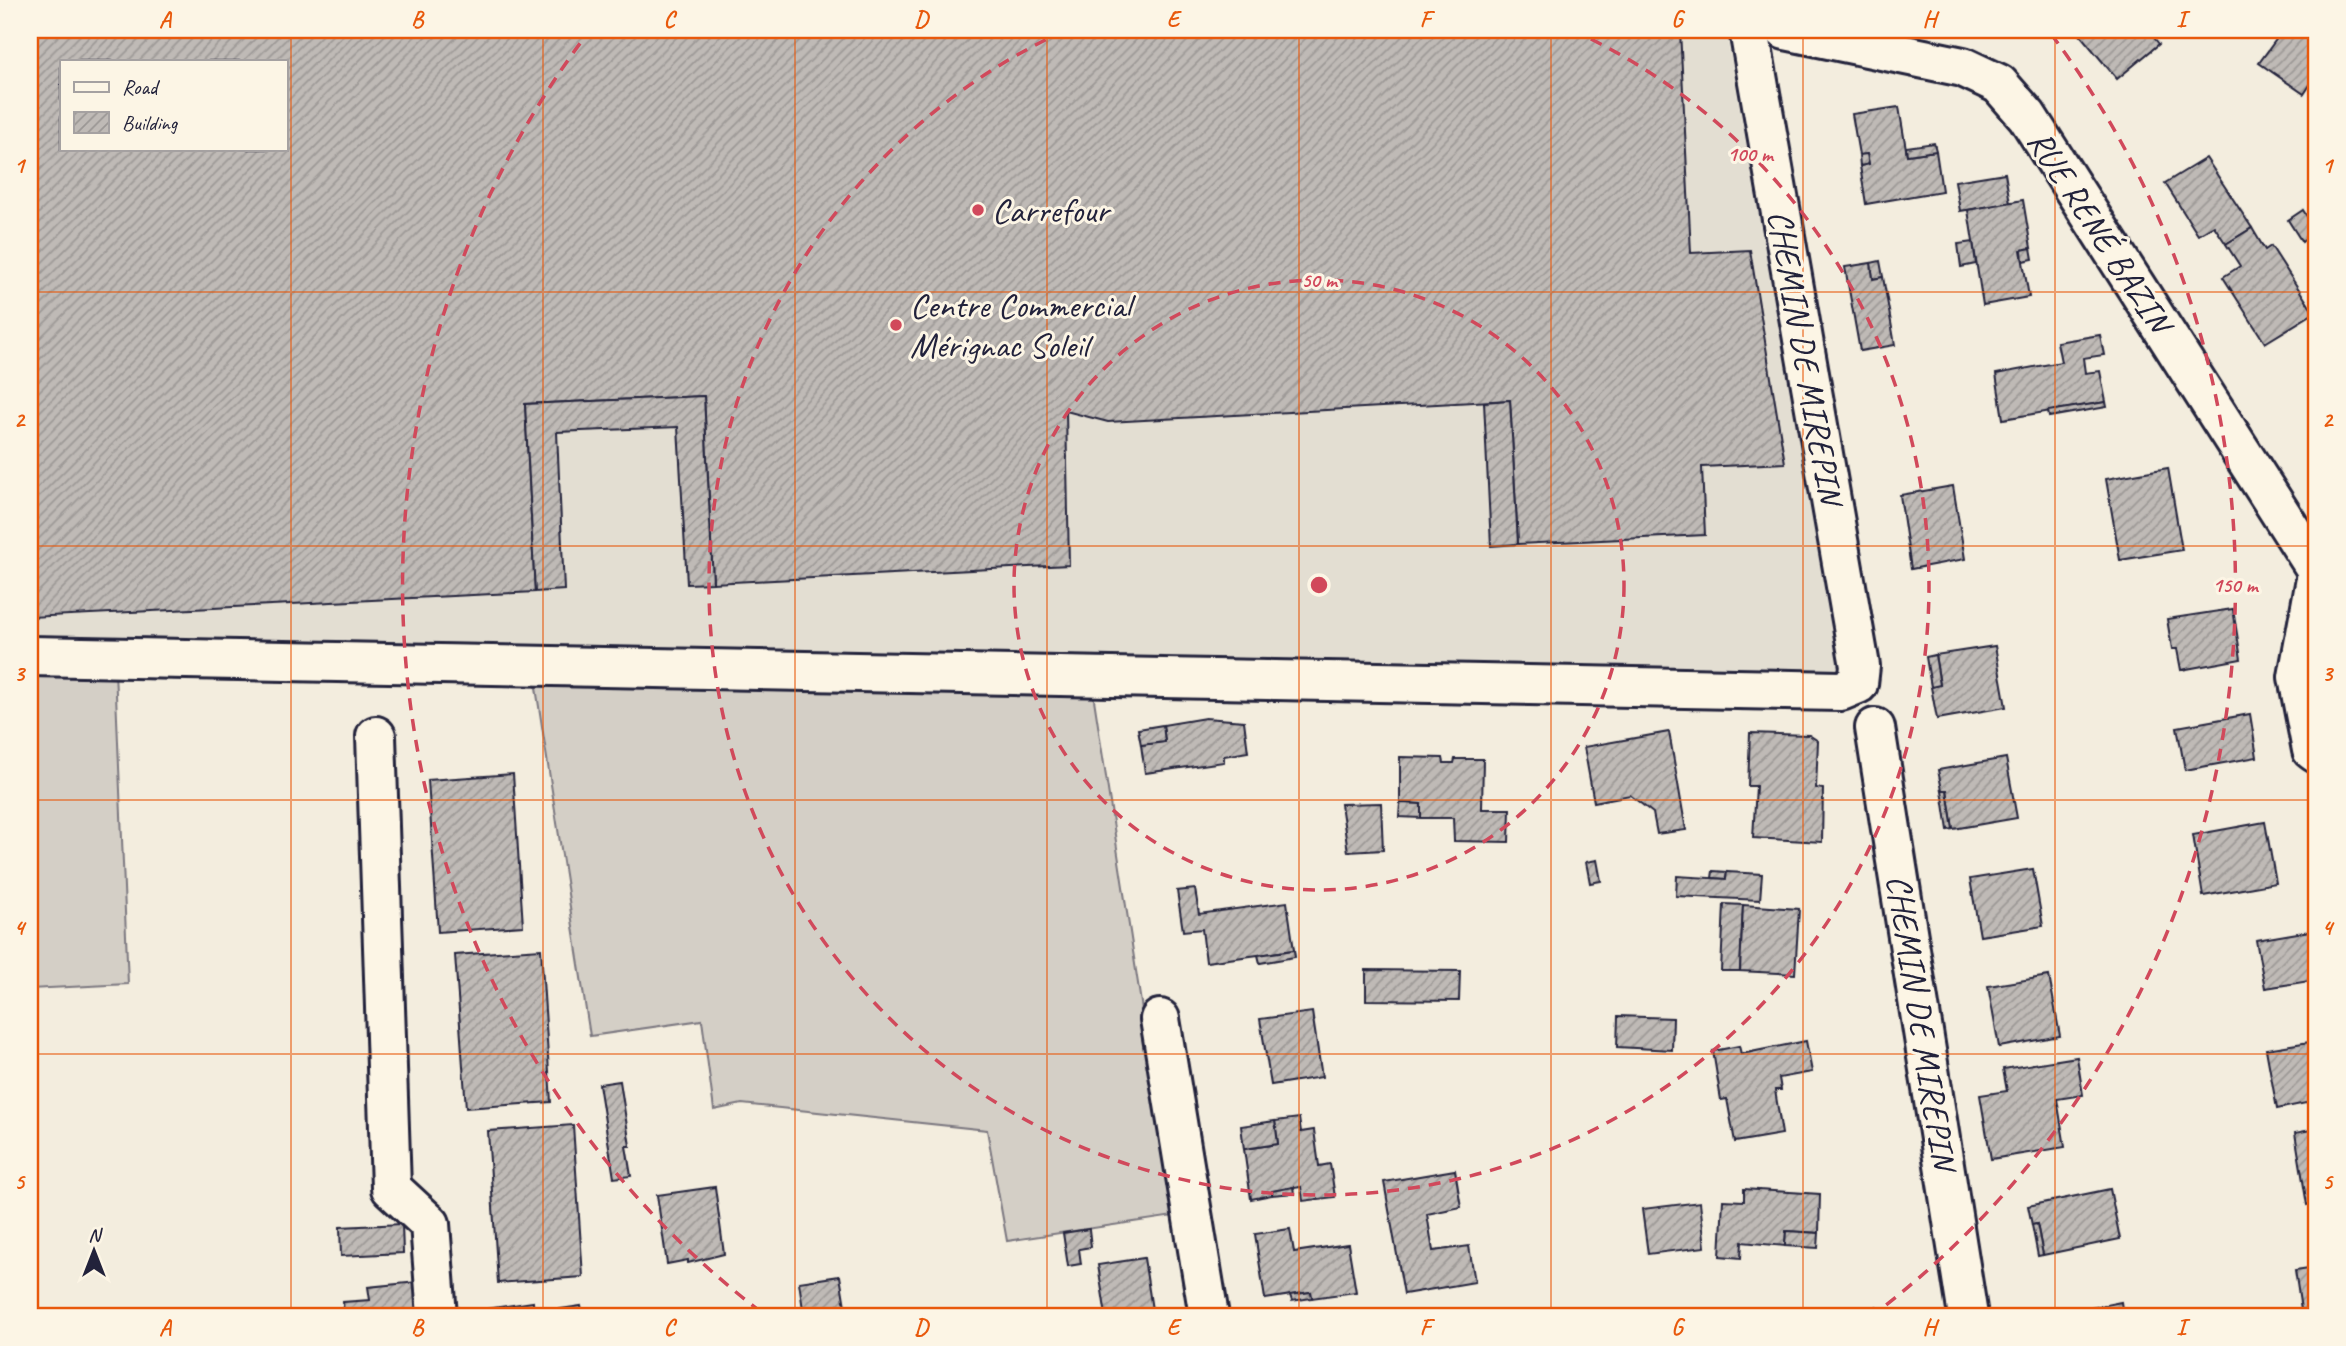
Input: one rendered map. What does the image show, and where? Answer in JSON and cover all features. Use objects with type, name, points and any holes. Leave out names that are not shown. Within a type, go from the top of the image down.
[{"type":"street","name":"RUE RENÉ BAZIN","points":[[1764,31],[1963,67],[1998,84],[2026,116],[2316,569]]},
{"type":"street","name":"CHEMIN DE MIREPIN","points":[[30,656],[1841,691],[1858,684],[1860,666],[1764,31]]},
{"type":"street","points":[[2316,579],[2298,677],[2312,750],[2316,753]]},
{"type":"street","name":"CHEMIN DE MIREPIN","points":[[1875,728],[1968,1316]]},
{"type":"street","points":[[376,736],[391,1188],[430,1224],[437,1316]]},
{"type":"street","points":[[1160,1019],[1209,1316]]},
{"type":"shaded area","name":"Centre Commercial Mérignac Soleil","points":[[30,30],[1726,30],[1840,677],[30,667]]},
{"type":"shaded area","points":[[30,667],[115,670],[128,984],[30,989]]},
{"type":"shaded area","points":[[535,681],[1093,693],[1174,1216],[1007,1241],[987,1130],[742,1104],[714,1110],[702,1020],[590,1036]]},
{"type":"building","name":"Centre Commercial Mérignac Soleil","points":[[30,30],[1680,30],[1691,253],[1750,250],[1785,463],[1702,467],[1705,535],[1518,544],[1510,400],[1108,422],[1066,411],[1069,565],[713,583],[704,396],[525,404],[535,592],[30,617]]},
{"type":"building","points":[[2076,30],[2148,30],[2159,44],[2117,79]]},
{"type":"building","points":[[2283,30],[2310,30],[2316,34],[2316,76],[2304,94],[2259,63]]},
{"type":"building","points":[[1899,107],[1907,155],[1936,151],[1942,191],[1866,204],[1860,166],[1869,164],[1867,154],[1859,155],[1852,114]]},
{"type":"building","points":[[1934,143],[1936,151],[1907,155],[1906,147]]},
{"type":"building","points":[[1867,154],[1869,164],[1860,166],[1859,155]]},
{"type":"building","points":[[2206,158],[2252,228],[2226,244],[2214,226],[2198,235],[2165,183]]},
{"type":"building","points":[[2005,173],[2010,203],[1960,211],[1955,181]]},
{"type":"building","points":[[2023,200],[2031,248],[2021,250],[2029,297],[1983,305],[1968,210]]},
{"type":"building","points":[[2303,210],[2316,231],[2302,242],[2288,220]]},
{"type":"building","points":[[2252,228],[2265,250],[2271,246],[2314,313],[2265,343],[2223,277],[2240,266],[2226,244]]},
{"type":"building","points":[[1973,242],[1976,264],[1961,267],[1958,244]]},
{"type":"building","points":[[2031,248],[2033,259],[2023,261],[2022,250]]},
{"type":"building","points":[[1880,261],[1883,277],[1873,279],[1871,263]]},
{"type":"building","points":[[1871,263],[1873,279],[1883,277],[1895,345],[1860,351],[1845,267]]},
{"type":"building","points":[[2100,335],[2104,355],[2083,358],[2085,373],[2100,371],[2106,402],[2003,419],[1996,374],[2061,362],[2057,342]]},
{"type":"building","points":[[704,396],[713,583],[687,584],[678,427],[557,432],[564,590],[535,592],[525,404]]},
{"type":"building","points":[[1510,400],[1518,544],[1491,546],[1484,402]]},
{"type":"building","points":[[2106,402],[2107,407],[2049,417],[2048,411]]},
{"type":"building","points":[[2168,468],[2182,550],[2120,560],[2106,479]]},
{"type":"building","points":[[1953,486],[1965,559],[1911,569],[1900,495]]},
{"type":"building","points":[[2233,609],[2241,659],[2181,670],[2177,649],[2172,649],[2167,619]]},
{"type":"building","points":[[1995,646],[2006,707],[1937,719],[1931,687],[1940,685],[1935,655]]},
{"type":"building","points":[[1935,655],[1940,685],[1931,687],[1926,657]]},
{"type":"building","points":[[2250,714],[2257,757],[2185,770],[2177,727]]},
{"type":"building","points":[[1205,718],[1244,721],[1248,752],[1224,756],[1224,762],[1145,773],[1141,745],[1165,742],[1163,725]]},
{"type":"building","points":[[1163,725],[1165,742],[1141,745],[1138,729]]},
{"type":"building","points":[[1669,732],[1686,830],[1657,834],[1653,813],[1630,795],[1594,802],[1584,747]]},
{"type":"building","points":[[1750,733],[1809,735],[1818,741],[1816,788],[1823,789],[1822,842],[1753,838],[1756,786],[1748,786]]},
{"type":"building","points":[[1400,757],[1443,758],[1444,763],[1454,763],[1455,759],[1483,759],[1482,809],[1510,809],[1509,842],[1454,841],[1453,818],[1421,818],[1421,804],[1400,803]]},
{"type":"building","points":[[2006,758],[2017,818],[1953,829],[1947,790],[1942,790],[1938,770]]},
{"type":"building","points":[[513,774],[523,926],[438,932],[428,780]]},
{"type":"building","points":[[1942,790],[1947,790],[1953,829],[1948,830]]},
{"type":"building","points":[[1381,803],[1383,850],[1348,852],[1341,804]]},
{"type":"building","points":[[1400,803],[1421,804],[1421,818],[1399,817]]},
{"type":"building","points":[[2265,822],[2276,883],[2203,896],[2193,835]]},
{"type":"building","points":[[1597,860],[1601,881],[1590,883],[1586,862]]},
{"type":"building","points":[[2033,869],[2043,926],[1980,936],[1970,879]]},
{"type":"building","points":[[1713,871],[1727,872],[1726,879],[1712,878]]},
{"type":"building","points":[[1727,872],[1762,874],[1760,900],[1676,896],[1677,876],[1726,879]]},
{"type":"building","points":[[1195,889],[1199,914],[1287,902],[1294,950],[1206,962],[1202,929],[1183,931],[1177,891]]},
{"type":"building","points":[[1724,904],[1743,905],[1740,971],[1721,971]]},
{"type":"building","points":[[1743,905],[1799,909],[1795,974],[1740,971]]},
{"type":"building","points":[[2316,930],[2316,980],[2265,988],[2256,940]]},
{"type":"building","points":[[541,949],[551,1102],[466,1108],[455,955]]},
{"type":"building","points":[[1294,950],[1295,957],[1260,963],[1258,955]]},
{"type":"building","points":[[1366,970],[1460,971],[1459,1001],[1366,1000]]},
{"type":"building","points":[[2049,976],[2060,1036],[1999,1047],[1988,986]]},
{"type":"building","points":[[1312,1012],[1322,1077],[1271,1085],[1260,1019]]},
{"type":"building","points":[[1618,1016],[1673,1018],[1672,1050],[1617,1047]]},
{"type":"building","points":[[1806,1041],[1812,1072],[1779,1078],[1781,1090],[1775,1090],[1782,1134],[1735,1142],[1727,1099],[1721,1100],[1713,1051],[1739,1046],[1741,1054]]},
{"type":"building","points":[[2316,1041],[2316,1101],[2277,1109],[2266,1049]]},
{"type":"building","points":[[2077,1057],[2083,1095],[2057,1099],[2065,1147],[1991,1159],[1980,1095],[2007,1091],[2003,1069]]},
{"type":"building","points":[[620,1081],[630,1146],[626,1146],[631,1176],[614,1178],[599,1084]]},
{"type":"building","points":[[1299,1118],[1301,1132],[1314,1130],[1319,1166],[1330,1164],[1335,1197],[1303,1201],[1301,1187],[1272,1191],[1272,1195],[1251,1199],[1244,1149],[1278,1144],[1275,1121]]},
{"type":"building","points":[[1275,1121],[1278,1144],[1244,1149],[1241,1126]]},
{"type":"building","points":[[573,1125],[583,1277],[498,1283],[488,1131]]},
{"type":"building","points":[[2316,1129],[2316,1203],[2307,1205],[2295,1133]]},
{"type":"building","points":[[1455,1170],[1461,1207],[1427,1214],[1433,1251],[1469,1246],[1475,1282],[1404,1294],[1384,1182]]},
{"type":"building","points":[[715,1187],[724,1254],[688,1263],[688,1260],[667,1264],[657,1195]]},
{"type":"building","points":[[1293,1187],[1294,1193],[1272,1195],[1272,1191]]},
{"type":"building","points":[[1744,1189],[1820,1194],[1819,1233],[1786,1231],[1785,1246],[1742,1242],[1741,1258],[1720,1256],[1723,1200],[1744,1201]]},
{"type":"building","points":[[2110,1189],[2120,1239],[2043,1255],[2037,1224],[2032,1225],[2028,1206]]},
{"type":"building","points":[[1700,1202],[1705,1247],[1648,1254],[1642,1209]]},
{"type":"building","points":[[402,1224],[403,1253],[341,1256],[340,1227]]},
{"type":"building","points":[[2037,1224],[2043,1255],[2038,1256],[2032,1225]]},
{"type":"building","points":[[1089,1229],[1091,1247],[1079,1249],[1081,1264],[1068,1266],[1063,1233]]},
{"type":"building","points":[[1290,1229],[1294,1252],[1348,1244],[1356,1292],[1312,1298],[1311,1292],[1265,1299],[1255,1234]]},
{"type":"building","points":[[1786,1231],[1819,1233],[1818,1248],[1785,1246]]},
{"type":"building","points":[[1144,1258],[1153,1316],[1106,1316],[1098,1265]]},
{"type":"building","points":[[2316,1267],[2316,1316],[2302,1316],[2295,1270]]},
{"type":"building","points":[[840,1276],[846,1312],[804,1316],[799,1282]]},
{"type":"building","points":[[417,1282],[420,1316],[344,1316],[343,1302],[370,1300],[368,1287]]},
{"type":"building","points":[[1311,1292],[1312,1298],[1292,1301],[1290,1295]]},
{"type":"building","points":[[533,1302],[534,1316],[487,1316],[486,1309]]},
{"type":"building","points":[[2121,1302],[2123,1316],[2056,1316],[2056,1315]]},
{"type":"building","points":[[581,1306],[583,1316],[534,1316],[534,1313]]},
{"type":"building","points":[[1876,1307],[1878,1316],[1808,1316],[1844,1311]]},
{"type":"place","name":"Carrefour","points":[[978,210]]},
{"type":"place","name":"Centre Commercial Mérignac Soleil","points":[[896,325]]}]
